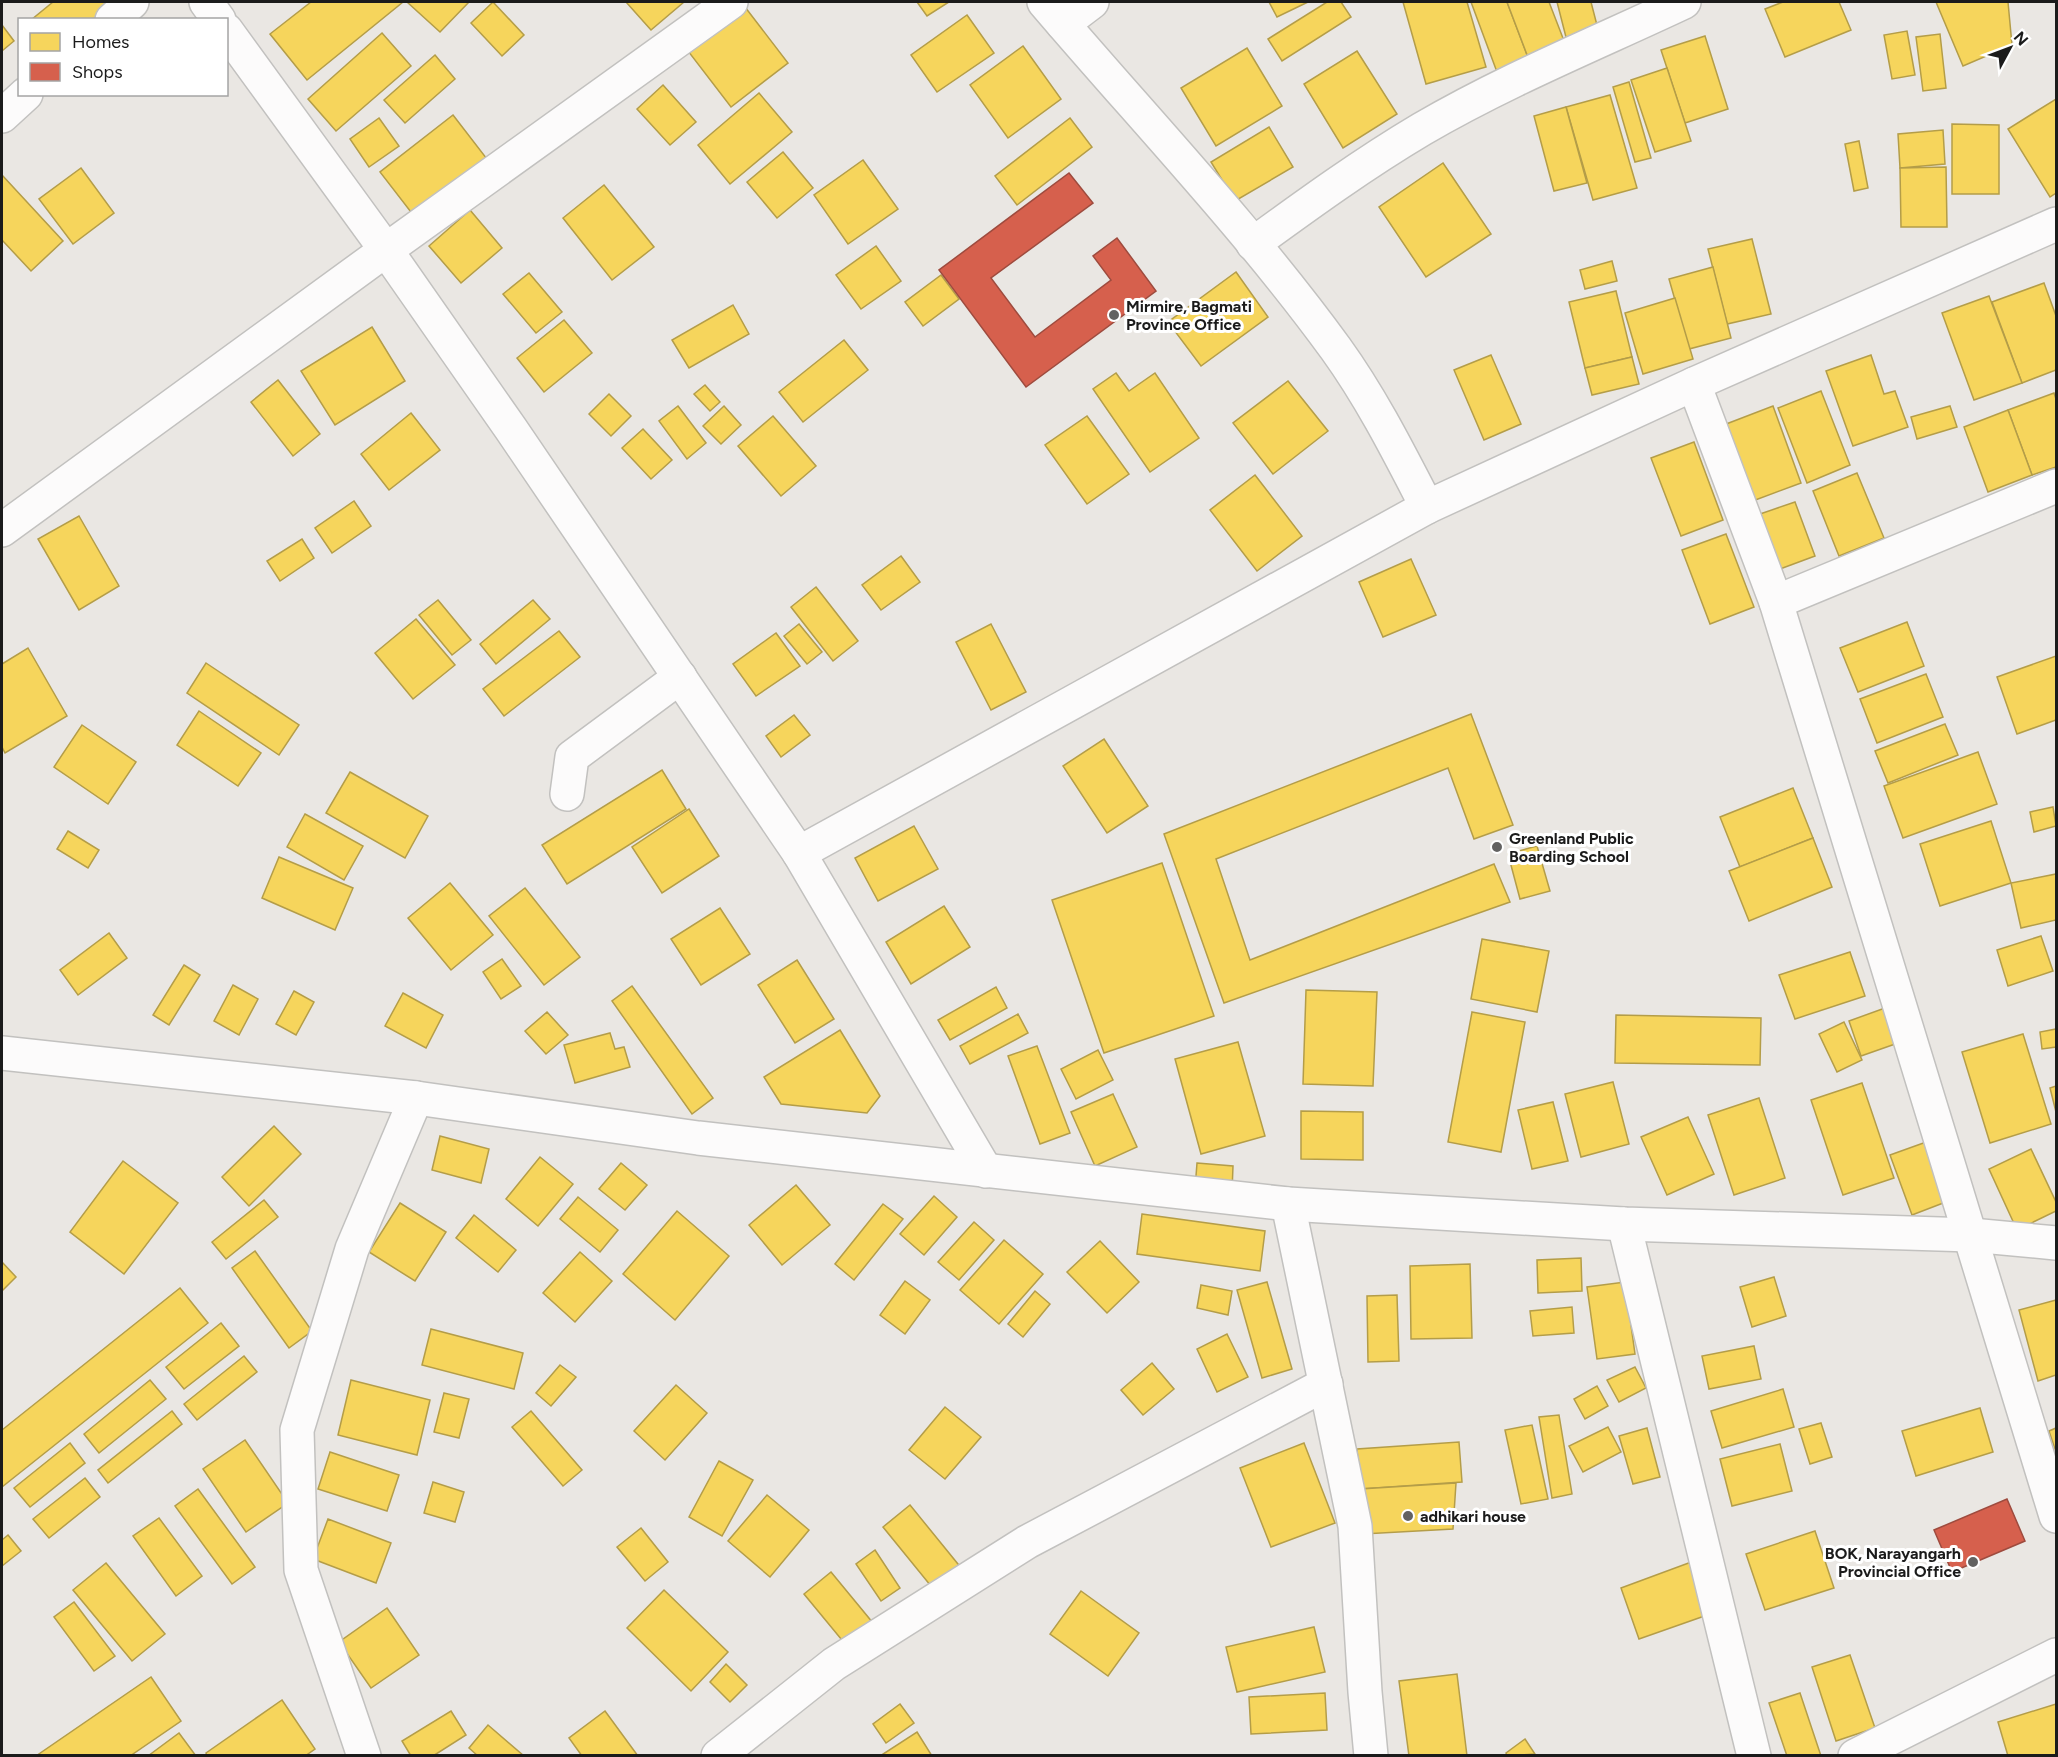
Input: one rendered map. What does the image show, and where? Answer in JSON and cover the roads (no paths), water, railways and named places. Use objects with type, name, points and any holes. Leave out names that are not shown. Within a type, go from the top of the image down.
[{"type":"street","points":[[114,18],[132,2]]},
{"type":"street","points":[[2,530],[731,2]]},
{"type":"street","points":[[1092,2],[1054,13],[1253,244],[1336,350],[1377,412],[1426,507]]},
{"type":"street","points":[[1253,244],[1364,165],[1424,128],[1476,100],[1684,2]]},
{"type":"street","points":[[228,29],[511,429],[799,853],[986,1171]]},
{"type":"street","points":[[2,116],[24,96]]},
{"type":"street","points":[[799,853],[1426,507],[1694,384],[2056,224]]},
{"type":"street","points":[[1694,384],[1776,602],[2056,1516]]},
{"type":"street","points":[[1776,602],[2056,486]]},
{"type":"street","points":[[567,794],[572,757],[680,677]]},
{"type":"street","points":[[2,1053],[416,1098],[698,1138],[1288,1204],[1624,1224],[1971,1235],[2056,1243]]},
{"type":"street","points":[[364,1755],[301,1570],[297,1430],[352,1249],[416,1098]]},
{"type":"street","points":[[1288,1204],[1355,1526],[1371,1755]]},
{"type":"street","points":[[1624,1224],[1754,1755]]},
{"type":"street","points":[[718,1755],[834,1664],[1027,1542],[1326,1384]]},
{"type":"street","points":[[1855,1755],[2056,1655]]},
{"type":"place","name":"Mirmire, Bagmati Province Office","points":[[1114,315]]},
{"type":"place","name":"Greenland Public Boarding School","points":[[1497,847]]},
{"type":"place","name":"adhikari house","points":[[1408,1516]]},
{"type":"place","name":"BOK, Narayangarh Provincial Office","points":[[1973,1562]]}]
